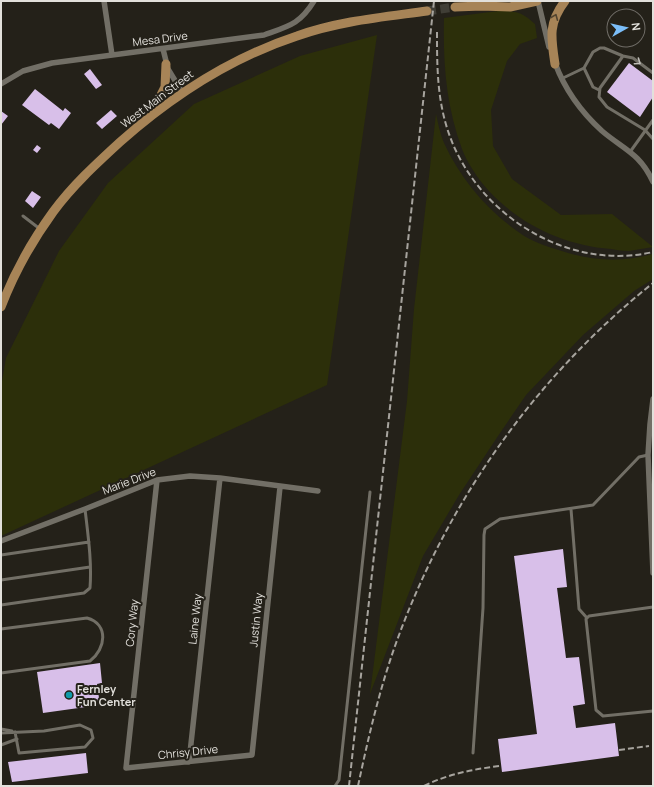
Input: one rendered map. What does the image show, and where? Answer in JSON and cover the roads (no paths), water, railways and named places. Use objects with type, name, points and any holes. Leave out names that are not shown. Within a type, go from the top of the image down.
[{"type":"main road","points":[[480,1],[455,7],[510,7],[537,1]]},
{"type":"main road","points":[[555,64],[552,46],[552,27],[557,12],[566,1]]},
{"type":"main road","name":"West Main Street","points":[[1,307],[18,269],[54,211],[84,176],[105,156],[151,116],[182,92],[248,55],[296,36],[338,24],[427,11]]},
{"type":"main road","points":[[151,116],[165,87],[166,64]]},
{"type":"street","points":[[104,1],[112,55]]},
{"type":"street","name":"Mesa Drive","points":[[1,84],[23,70],[52,63],[264,35],[300,20],[314,1]]},
{"type":"street","points":[[537,1],[555,64],[561,79],[573,99],[582,111],[602,131],[630,152],[644,165],[653,182]]},
{"type":"street","points":[[163,49],[166,64],[182,92]]},
{"type":"street","points":[[653,399],[648,456],[653,573]]},
{"type":"street","name":"Marie Drive","points":[[1,541],[157,480],[190,476],[220,478],[318,491]]},
{"type":"street","name":"Laine Way","points":[[189,762],[220,478]]},
{"type":"street","name":"Cory Way","points":[[126,768],[157,480]]},
{"type":"street","name":"Justin Way","points":[[252,755],[280,487]]},
{"type":"street","name":"Chrisy Drive","points":[[126,768],[252,755]]},
{"type":"lane","points":[[561,79],[584,68],[594,52],[600,48],[613,50],[623,56],[633,58],[653,73]]},
{"type":"lane","points":[[623,56],[599,90],[600,100],[607,107],[645,130],[653,139]]},
{"type":"lane","points":[[584,68],[594,87],[599,90]]},
{"type":"lane","points":[[630,152],[653,120]]},
{"type":"lane","points":[[23,216],[41,230]]},
{"type":"lane","points":[[473,753],[483,608],[485,529],[500,519],[593,505],[639,457],[648,456]]},
{"type":"lane","points":[[335,786],[339,780],[370,492]]},
{"type":"lane","points":[[1,605],[84,593],[90,588],[89,542],[85,509]]},
{"type":"lane","points":[[571,509],[579,609],[587,618],[596,710],[602,716],[653,711]]},
{"type":"lane","points":[[1,555],[89,542]]},
{"type":"lane","points":[[1,580],[90,567]]},
{"type":"lane","points":[[587,618],[589,616],[653,607]]},
{"type":"lane","points":[[1,629],[87,618],[94,620],[98,624],[101,629],[103,643],[100,650],[90,661],[1,672]]},
{"type":"lane","points":[[1,733],[16,732],[44,731],[80,725],[91,730],[92,738],[85,747],[19,753],[16,732]]},
{"type":"lane","points":[[1,728],[16,732]]},
{"type":"lane","points":[[1,745],[17,739]]},
{"type":"tunnel","points":[[427,11],[455,7]]},
{"type":"railway","points":[[349,786],[434,1]]},
{"type":"railway","points":[[437,32],[440,94],[444,119],[448,131],[461,161],[479,187],[502,211],[528,230],[557,244],[588,253],[620,256],[653,252]]},
{"type":"railway","points":[[358,786],[374,715],[395,646],[416,593],[440,542],[468,493],[499,446],[533,401],[570,359],[610,320],[653,283]]},
{"type":"railway","points":[[619,750],[649,746]]},
{"type":"railway","points":[[424,786],[442,778],[500,766]]},
{"type":"place","name":"Fernley Fun Center","points":[[69,695]]}]
